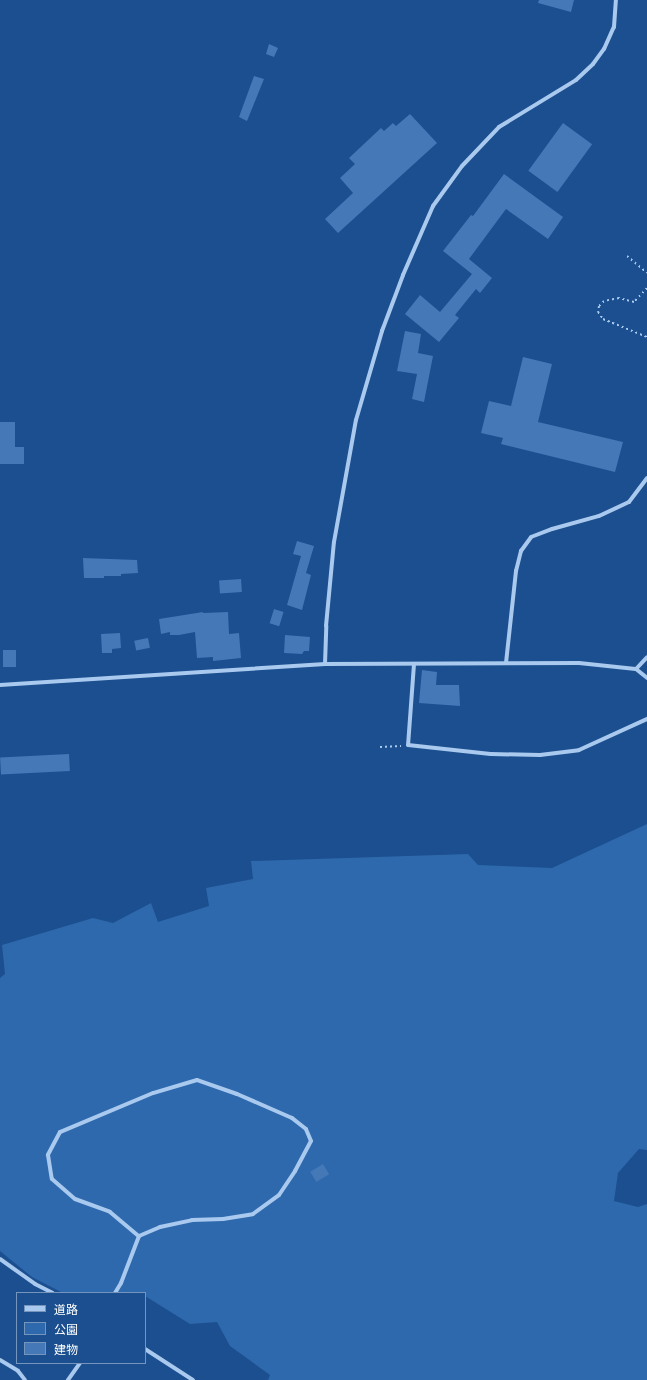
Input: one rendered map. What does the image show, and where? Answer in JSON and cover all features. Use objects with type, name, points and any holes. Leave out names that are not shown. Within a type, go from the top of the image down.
[{"type":"street","points":[[325,664],[326,626],[334,542],[356,420],[382,331],[406,268],[433,206],[462,166],[499,127],[576,80],[594,64],[604,49],[614,26],[616,0]]},
{"type":"street","points":[[506,663],[516,570],[521,551],[532,537],[552,529],[599,516],[629,502],[647,478]]},
{"type":"street","points":[[636,669],[647,657]]},
{"type":"street","points":[[0,684],[325,664],[579,663],[636,669],[647,678]]},
{"type":"street","points":[[414,664],[408,745],[491,754],[540,755],[579,750],[647,719]]},
{"type":"street","points":[[116,1292],[121,1283],[139,1236],[160,1227],[192,1220],[223,1219],[253,1214],[279,1195],[295,1171],[311,1141],[306,1129],[292,1118],[237,1094],[197,1080],[153,1093],[60,1132],[48,1155],[52,1179],[75,1198],[110,1212],[139,1236]]},
{"type":"street","points":[[0,1259],[35,1284],[51,1292]]},
{"type":"street","points":[[146,1350],[193,1380]]},
{"type":"street","points":[[0,1360],[18,1371],[25,1380]]},
{"type":"street","points":[[68,1380],[79,1364]]},
{"type":"path","points":[[627,256],[647,273]]},
{"type":"path","points":[[647,288],[634,302],[618,298],[604,301],[599,306],[598,312],[603,319],[647,337]]},
{"type":"path","points":[[380,747],[408,745]]},
{"type":"green space","points":[[647,824],[647,1150],[639,1149],[618,1173],[614,1201],[638,1207],[647,1204],[647,1380],[268,1380],[270,1375],[230,1346],[217,1322],[190,1324],[146,1297],[146,1292],[61,1292],[32,1277],[0,1251],[0,978],[5,974],[2,945],[93,918],[113,923],[151,903],[158,922],[209,906],[206,888],[253,879],[251,861],[468,854],[478,865],[552,868]]},
{"type":"building","points":[[539,0],[574,0],[571,12],[538,3]]},
{"type":"building","points":[[269,44],[278,48],[274,57],[266,54]]},
{"type":"building","points":[[254,76],[264,79],[247,121],[239,117]]},
{"type":"building","points":[[410,114],[437,143],[338,233],[325,219],[353,193],[340,178],[355,164],[349,158],[381,128],[384,131],[393,123],[396,126]]},
{"type":"building","points":[[563,123],[592,144],[557,192],[528,171]]},
{"type":"building","points":[[504,174],[563,217],[548,239],[506,209],[469,259],[492,278],[480,293],[476,289],[455,315],[459,318],[439,342],[405,314],[420,295],[440,312],[472,274],[443,251],[471,215],[473,216]]},
{"type":"building","points":[[405,331],[421,334],[418,353],[433,356],[424,402],[412,399],[417,374],[397,371]]},
{"type":"building","points":[[523,357],[552,364],[538,422],[623,442],[615,472],[501,444],[503,438],[481,433],[489,401],[511,406]]},
{"type":"building","points":[[0,422],[15,422],[15,447],[24,447],[24,464],[0,464]]},
{"type":"building","points":[[297,541],[314,546],[306,573],[311,575],[302,610],[287,605],[301,556],[293,554]]},
{"type":"building","points":[[83,558],[137,560],[138,573],[121,574],[121,576],[104,576],[104,578],[84,578]]},
{"type":"building","points":[[241,579],[242,592],[220,594],[219,581]]},
{"type":"building","points":[[274,609],[284,612],[279,626],[270,623]]},
{"type":"building","points":[[203,612],[228,612],[229,634],[239,633],[241,658],[213,661],[213,657],[197,658],[195,632],[179,635],[170,635],[170,632],[161,634],[159,619]]},
{"type":"building","points":[[120,633],[121,648],[112,649],[112,653],[102,653],[101,634]]},
{"type":"building","points":[[285,635],[310,637],[309,651],[304,651],[302,654],[284,653]]},
{"type":"building","points":[[148,638],[150,648],[136,650],[134,641]]},
{"type":"building","points":[[3,650],[16,650],[16,667],[3,667]]},
{"type":"building","points":[[422,670],[437,672],[436,685],[459,685],[460,706],[419,703]]},
{"type":"building","points":[[69,754],[70,771],[1,775],[0,758]]},
{"type":"building","points":[[323,1164],[329,1174],[316,1182],[310,1172]]}]
